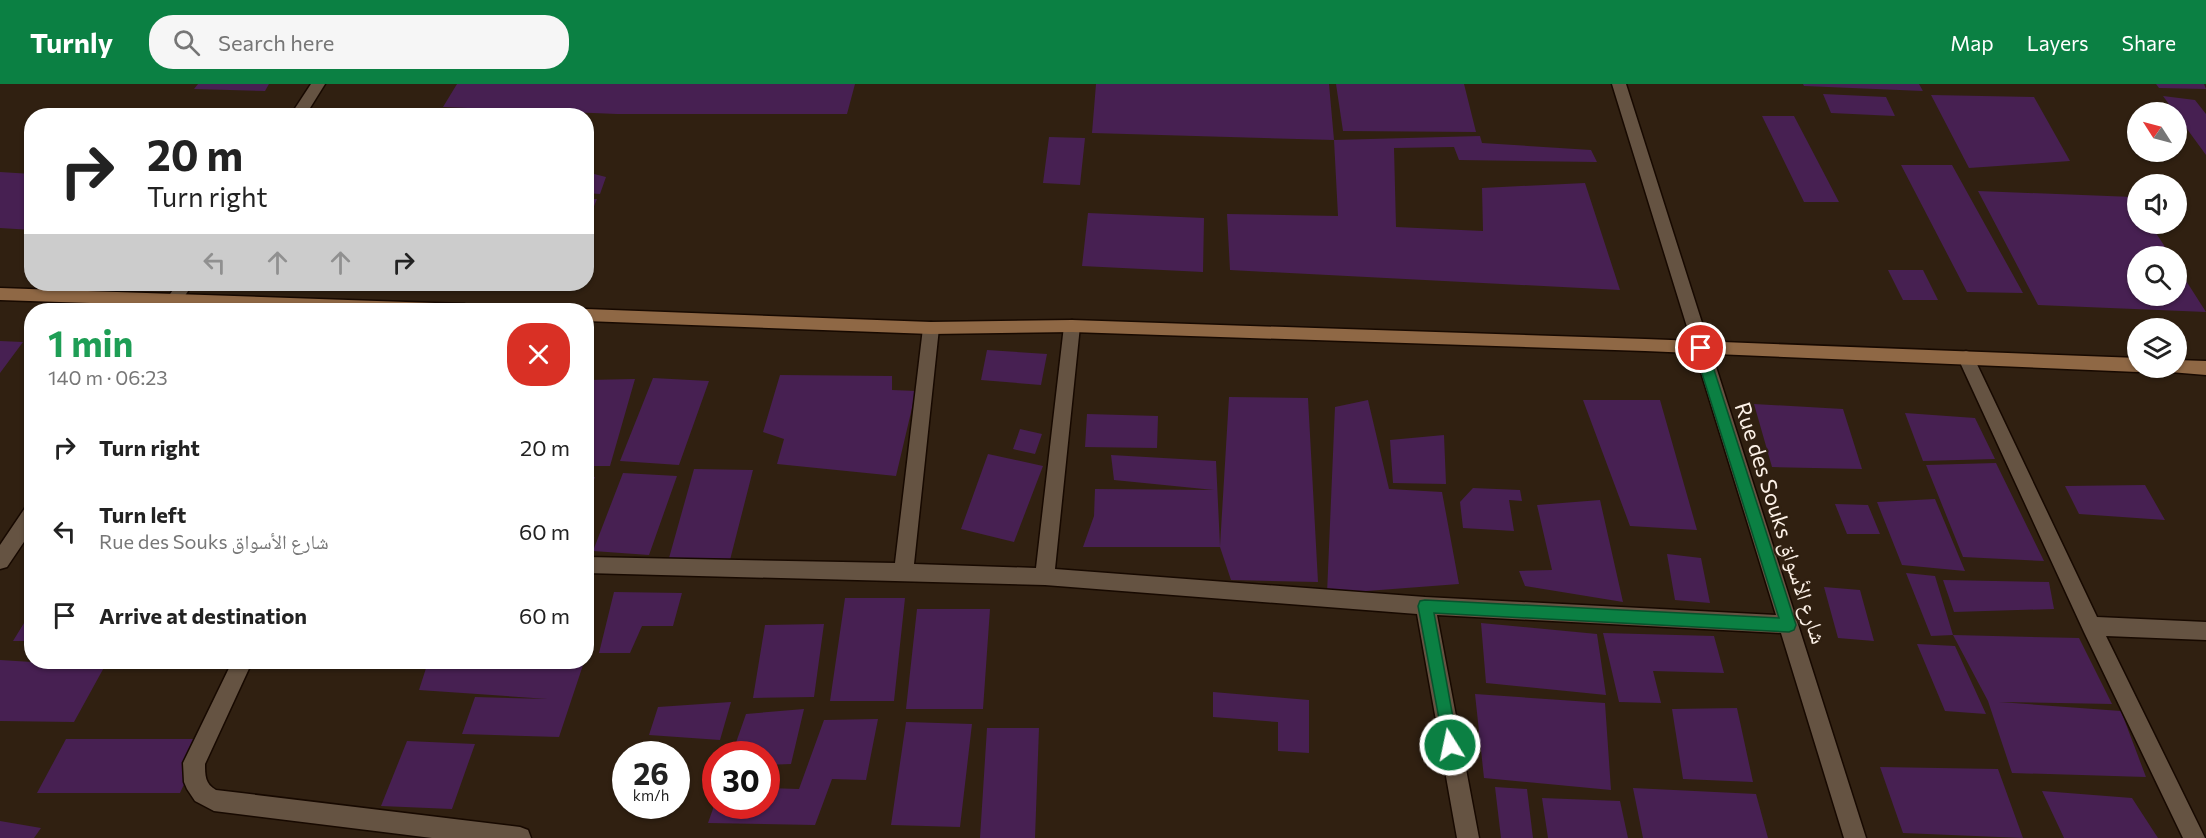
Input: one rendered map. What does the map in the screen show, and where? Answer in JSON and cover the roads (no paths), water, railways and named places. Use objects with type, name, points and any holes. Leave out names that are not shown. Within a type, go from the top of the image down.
[{"type":"main road","points":[[0,294],[139,303]]},
{"type":"main road","points":[[594,315],[931,328],[1072,326],[2127,365]]},
{"type":"main road","points":[[2187,367],[2206,368]]},
{"type":"street","points":[[302,108],[318,84]]},
{"type":"street","name":"Rue des Souks شارع الأسواق","points":[[1619,84],[1855,838]]},
{"type":"street","points":[[1045,577],[1072,326]]},
{"type":"street","points":[[904,572],[931,328]]},
{"type":"street","points":[[1966,358],[2091,626],[2194,838]]},
{"type":"street","points":[[0,561],[24,526]]},
{"type":"street","points":[[594,565],[1045,577],[1425,606],[1789,625]]},
{"type":"street","points":[[1425,606],[1468,838]]},
{"type":"street","points":[[2091,626],[2206,631]]},
{"type":"street","points":[[239,669],[194,763],[195,782],[203,794],[214,800],[519,838]]}]
